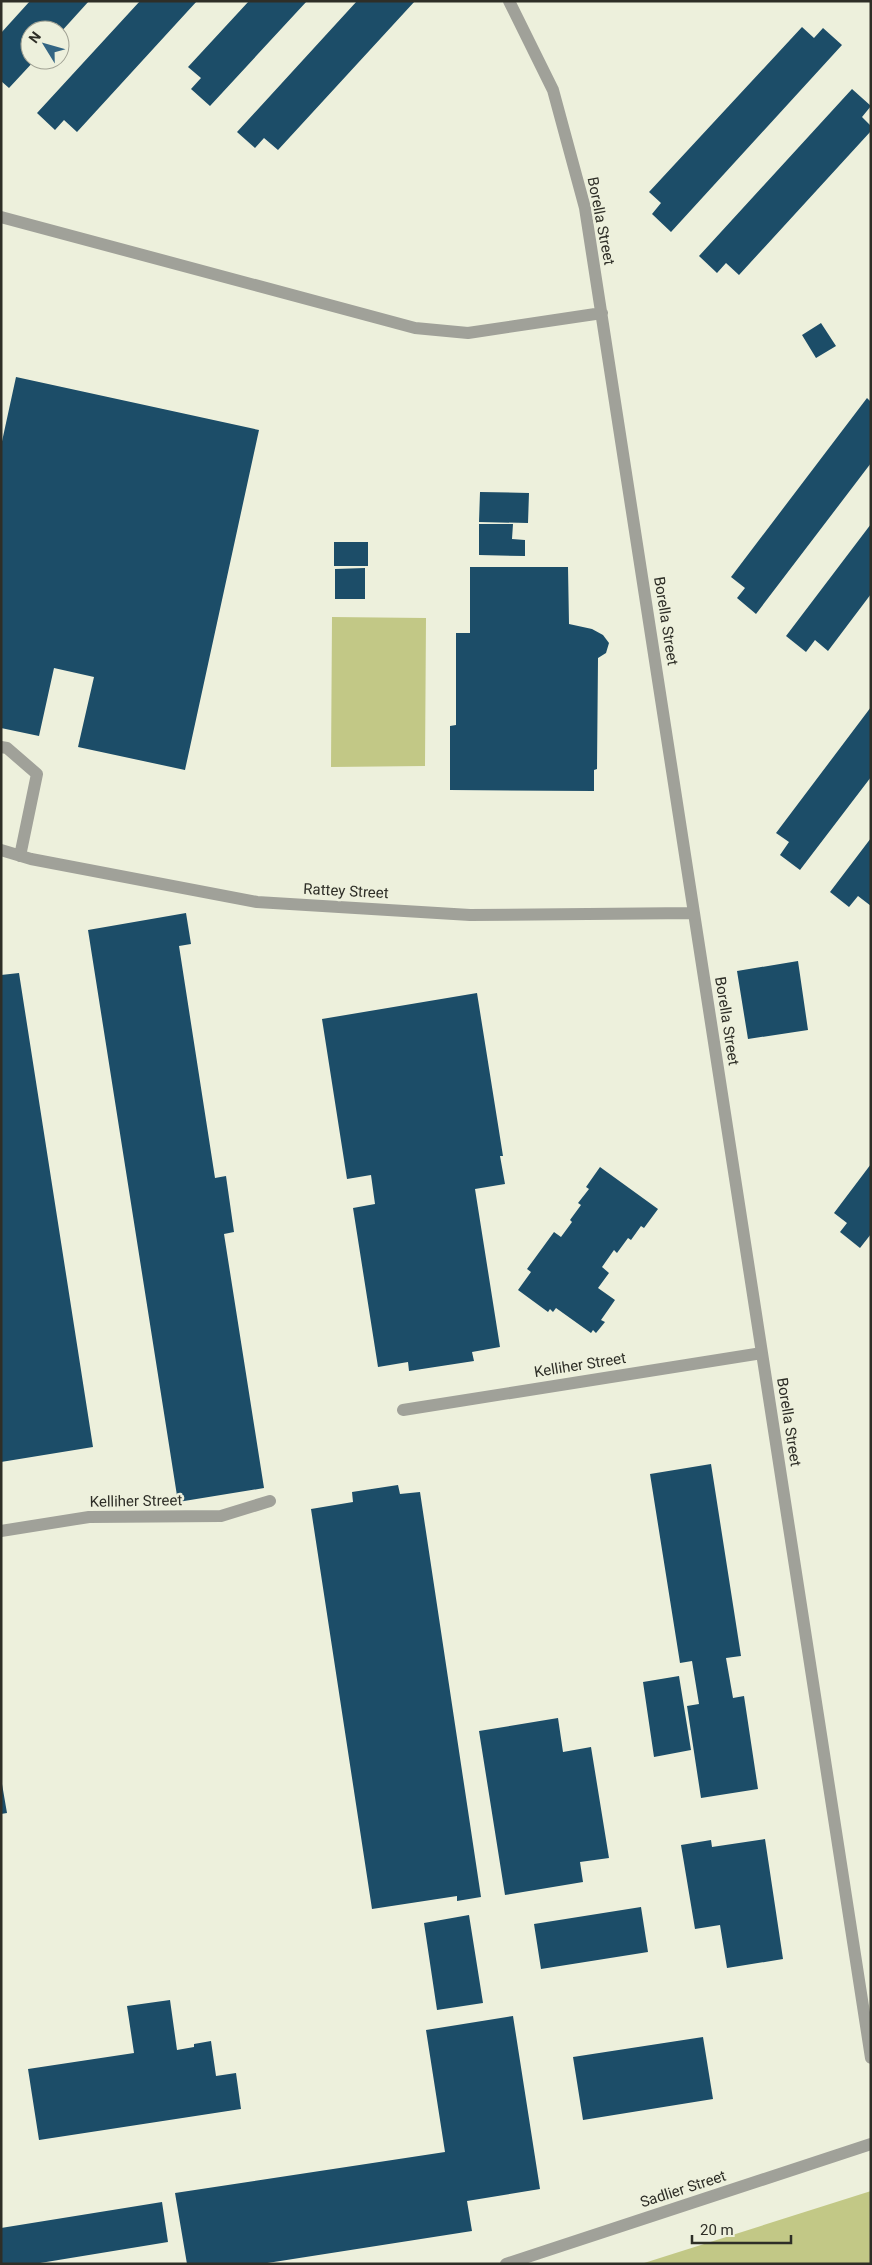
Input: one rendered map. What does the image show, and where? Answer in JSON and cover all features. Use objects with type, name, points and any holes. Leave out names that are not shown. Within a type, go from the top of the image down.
[{"type":"lane","name":"Borella Street","points":[[509,1],[553,90],[585,208],[871,2058]]},
{"type":"lane","points":[[1,217],[415,328],[441,332],[468,333],[602,313]]},
{"type":"lane","points":[[1,747],[8,748],[37,774],[20,856]]},
{"type":"lane","name":"Rattey Street","points":[[1,850],[20,856],[257,902],[470,915],[694,913]]},
{"type":"lane","name":"Kelliher Street","points":[[403,1410],[762,1352]]},
{"type":"lane","name":"Kelliher Street","points":[[1,1531],[89,1517],[221,1516],[270,1501]]},
{"type":"lane","name":"Sadlier Street","points":[[506,2264],[871,2144]]},
{"type":"green space","points":[[332,617],[426,618],[425,766],[331,767]]},
{"type":"green space","points":[[871,2191],[871,2264],[641,2264]]},
{"type":"building","points":[[30,1],[89,1],[70,22],[70,20],[20,20],[20,70],[26,70],[9,88],[1,81],[1,33]]},
{"type":"building","points":[[140,1],[197,1],[77,132],[64,120],[55,130],[37,113]]},
{"type":"building","points":[[249,1],[307,1],[210,106],[191,89],[201,78],[188,67]]},
{"type":"building","points":[[357,1],[415,1],[278,150],[264,138],[255,148],[237,132]]},
{"type":"building","points":[[802,27],[814,38],[823,28],[842,45],[671,232],[652,214],[661,203],[649,192]]},
{"type":"building","points":[[852,89],[871,106],[862,117],[871,126],[871,131],[739,275],[726,263],[717,273],[699,256]]},
{"type":"building","points":[[821,323],[836,346],[816,358],[802,335]]},
{"type":"building","points":[[16,377],[259,430],[185,770],[78,747],[94,677],[54,668],[39,736],[1,728],[1,446]]},
{"type":"building","points":[[867,398],[871,402],[871,463],[756,614],[737,598],[745,588],[731,577]]},
{"type":"building","points":[[480,492],[529,493],[528,523],[479,522]]},
{"type":"building","points":[[479,524],[513,524],[512,539],[525,540],[525,556],[479,555]]},
{"type":"building","points":[[871,524],[871,594],[828,651],[815,640],[806,652],[786,636]]},
{"type":"building","points":[[334,542],[368,542],[368,566],[334,566]]},
{"type":"building","points":[[470,567],[568,567],[569,624],[592,629],[603,635],[609,643],[606,653],[598,658],[597,769],[594,770],[594,791],[450,790],[450,726],[456,725],[456,633],[470,633]]},
{"type":"building","points":[[365,568],[365,599],[335,599],[335,569]]},
{"type":"building","points":[[871,707],[871,777],[800,870],[780,855],[789,842],[776,833]]},
{"type":"building","points":[[871,838],[871,906],[858,896],[849,907],[830,892]]},
{"type":"building","points":[[186,913],[191,944],[179,946],[215,1178],[226,1176],[234,1232],[224,1234],[264,1488],[178,1502],[88,930]]},
{"type":"building","points":[[798,961],[808,1030],[748,1039],[737,971]]},
{"type":"building","points":[[19,973],[93,1447],[1,1462],[1,975]]},
{"type":"building","points":[[477,993],[503,1156],[500,1156],[505,1184],[475,1189],[500,1347],[472,1352],[474,1361],[409,1371],[408,1362],[378,1367],[353,1208],[375,1204],[371,1175],[347,1179],[322,1019]]},
{"type":"building","points":[[871,1164],[871,1234],[860,1248],[840,1232],[847,1223],[834,1213]]},
{"type":"building","points":[[600,1167],[658,1209],[644,1228],[641,1226],[631,1240],[628,1238],[617,1253],[614,1250],[602,1267],[609,1273],[598,1288],[615,1300],[601,1320],[605,1322],[596,1333],[593,1330],[591,1333],[556,1308],[553,1312],[550,1309],[548,1312],[518,1290],[531,1272],[527,1269],[554,1232],[561,1237],[572,1222],[570,1220],[581,1205],[578,1203],[589,1189],[586,1187]]},
{"type":"building","points":[[711,1464],[741,1656],[726,1658],[733,1698],[744,1696],[758,1789],[701,1798],[687,1706],[699,1704],[692,1661],[680,1663],[650,1474]]},
{"type":"building","points":[[398,1485],[400,1494],[420,1492],[481,1897],[457,1901],[457,1896],[372,1909],[311,1509],[353,1502],[352,1492]]},
{"type":"building","points":[[679,1676],[691,1750],[654,1757],[643,1682]]},
{"type":"building","points":[[558,1718],[563,1752],[591,1747],[609,1858],[580,1862],[583,1882],[505,1895],[479,1731]]},
{"type":"building","points":[[1,1785],[7,1813],[1,1814]]},
{"type":"building","points":[[765,1839],[783,1959],[727,1968],[720,1925],[695,1929],[681,1845],[711,1840],[712,1847]]},
{"type":"building","points":[[641,1907],[648,1952],[541,1969],[534,1924]]},
{"type":"building","points":[[469,1915],[483,2003],[437,2010],[424,1923]]},
{"type":"building","points":[[170,2000],[177,2050],[211,2041],[216,2076],[236,2073],[241,2109],[39,2140],[28,2069],[134,2053],[127,2006]]},
{"type":"building","points":[[513,2016],[540,2189],[467,2201],[472,2231],[261,2264],[187,2264],[175,2193],[445,2152],[426,2030]]},
{"type":"building","points":[[703,2037],[713,2099],[583,2120],[573,2057]]},
{"type":"building","points":[[162,2202],[168,2242],[34,2264],[1,2264],[1,2228]]}]
